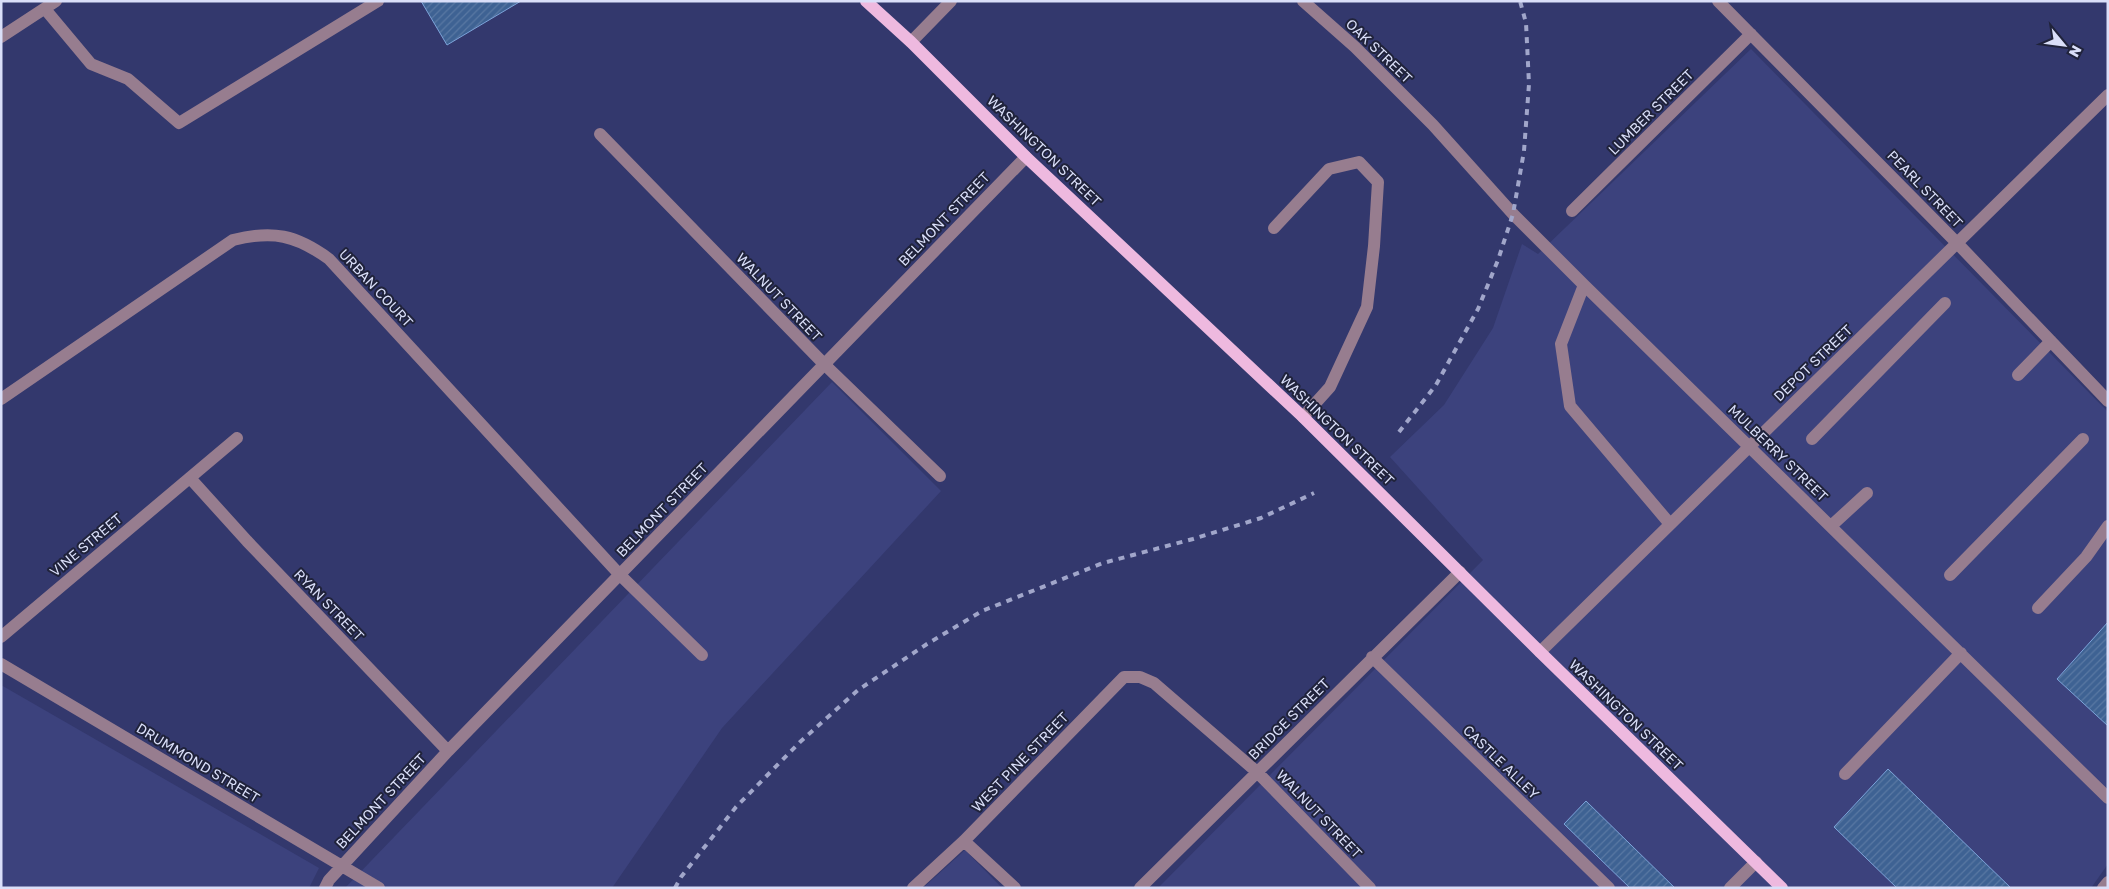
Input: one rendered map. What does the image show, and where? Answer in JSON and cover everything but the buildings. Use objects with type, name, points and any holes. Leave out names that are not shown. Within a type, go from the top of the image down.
[{"type":"main road","name":"WASHINGTON STREET","points":[[866,1],[911,42],[1026,156],[1303,417],[1782,888]]},
{"type":"street","points":[[1,37],[56,1]]},
{"type":"street","points":[[44,9],[91,64],[128,79],[179,123],[378,1]]},
{"type":"street","points":[[911,42],[951,1]]},
{"type":"street","name":"OAK STREET","points":[[1303,1],[1355,47],[1433,124]]},
{"type":"street","name":"PEARL STREET","points":[[1718,1],[2108,401]]},
{"type":"street","name":"LUMBER STREET","points":[[1572,211],[1751,34]]},
{"type":"street","name":"DEPOT STREET","points":[[1540,652],[2108,95]]},
{"type":"street","name":"MULBERRY STREET","points":[[1433,124],[1514,214],[1584,285],[2108,798]]},
{"type":"street","name":"WALNUT STREET","points":[[600,134],[824,364],[940,476]]},
{"type":"street","name":"BELMONT STREET","points":[[325,888],[329,880],[448,751],[1026,156]]},
{"type":"street","points":[[1274,228],[1329,169],[1359,162],[1378,182],[1374,246],[1367,307],[1330,386],[1303,417]]},
{"type":"street","name":"URBAN COURT","points":[[1,399],[233,240],[254,235],[278,235],[312,247],[329,259],[620,575],[702,655]]},
{"type":"street","points":[[1584,285],[1561,344],[1570,406],[1670,524]]},
{"type":"street","points":[[1812,439],[1945,303]]},
{"type":"street","points":[[2018,374],[2051,341]]},
{"type":"street","name":"VINE STREET","points":[[1,637],[237,438]]},
{"type":"street","points":[[1950,575],[2083,439]]},
{"type":"street","name":"RYAN STREET","points":[[190,478],[247,541],[448,751]]},
{"type":"street","points":[[1831,526],[1867,493]]},
{"type":"street","points":[[2038,608],[2086,557],[2108,526]]},
{"type":"street","name":"BRIDGE STREET","points":[[1140,888],[1460,572]]},
{"type":"street","points":[[1845,774],[1961,654]]},
{"type":"street","name":"CASTLE ALLEY","points":[[1372,657],[1609,888]]},
{"type":"street","name":"DRUMMOND STREET","points":[[1,664],[379,888]]},
{"type":"street","name":"WEST PINE STREET","points":[[913,888],[964,841],[1124,677],[1140,677],[1154,683]]},
{"type":"street","name":"WALNUT STREET","points":[[1154,683],[1257,772],[1370,888]]},
{"type":"street","points":[[964,841],[1015,888]]},
{"type":"street","points":[[1730,888],[1756,862]]},
{"type":"street","points":[[2103,888],[2108,882]]},
{"type":"shaded area","points":[[1751,49],[2108,412],[2108,864],[2091,888],[1158,888],[1483,560],[1390,457],[1444,405],[1493,328],[1522,244],[1538,254]]},
{"type":"shaded area","points":[[832,382],[941,491],[722,728],[612,888],[345,888]]},
{"type":"shaded area","points":[[1,685],[319,868],[309,888],[1,888]]},
{"type":"shaded area","points":[[965,850],[1002,888],[923,888]]},
{"type":"railway","points":[[1399,432],[1436,385],[1478,309],[1498,260],[1513,214],[1524,151],[1529,84],[1526,23],[1520,1]]},
{"type":"railway","points":[[675,888],[681,877],[736,807],[800,742],[858,690],[927,644],[982,611],[1103,563],[1193,539],[1261,518],[1314,493]]}]
